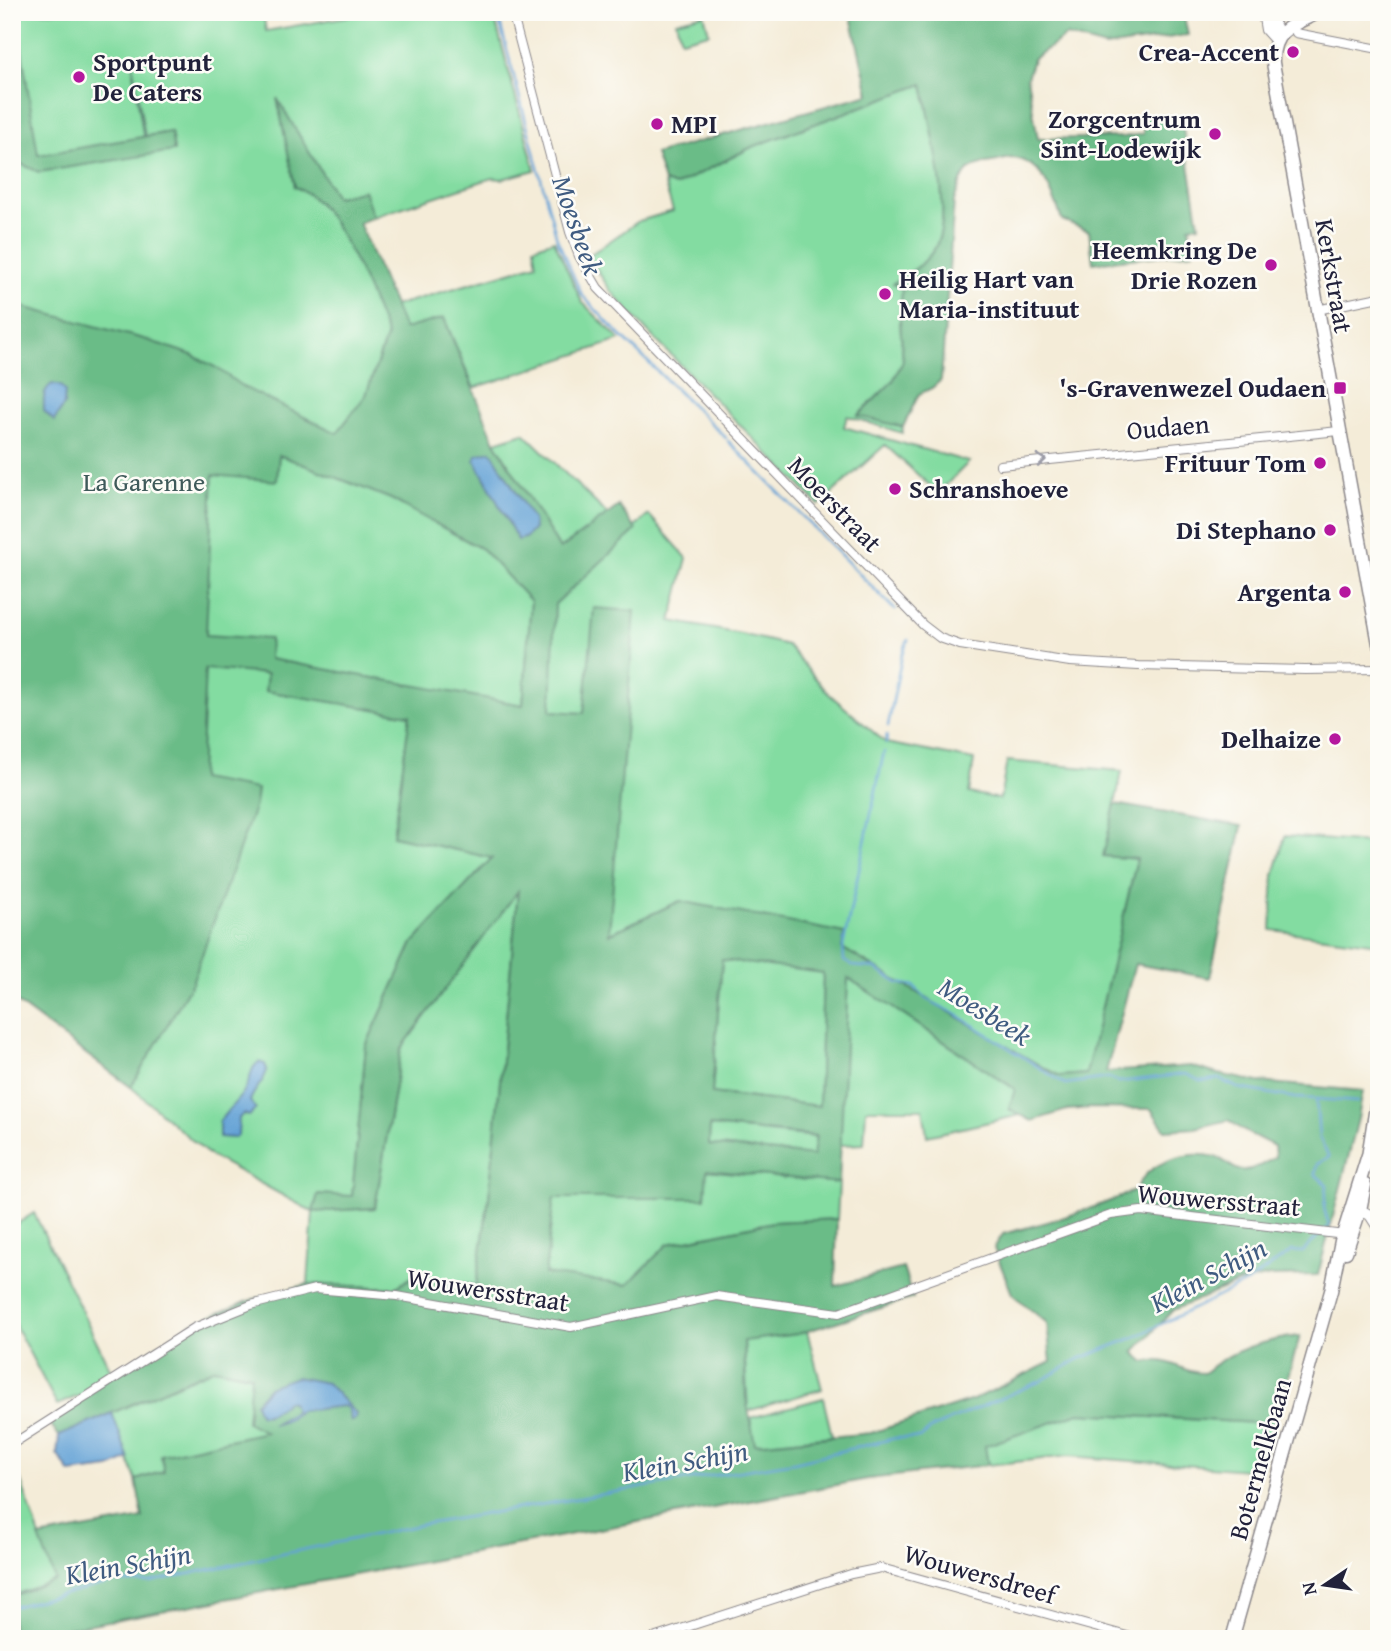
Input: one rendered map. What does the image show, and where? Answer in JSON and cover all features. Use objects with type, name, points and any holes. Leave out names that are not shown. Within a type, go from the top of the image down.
[{"type":"main road","points":[[1276,41],[1320,12]]},
{"type":"main road","name":"Kerkstraat","points":[[1276,41],[1272,54],[1273,63],[1379,644]]},
{"type":"main road","name":"Botermelkbaan","points":[[1347,1235],[1360,1210],[1379,1088]]},
{"type":"main road","name":"Botermelkbaan","points":[[1232,1639],[1368,1156]]},
{"type":"street","name":"Moerstraat","points":[[512,12],[570,232],[579,256],[598,288],[923,625],[940,638],[960,645],[1070,662],[1305,670],[1379,669]]},
{"type":"street","points":[[1265,12],[1276,27],[1276,41]]},
{"type":"street","points":[[1294,29],[1379,49]]},
{"type":"street","points":[[1317,310],[1379,297]]},
{"type":"street","name":"Oudaen","points":[[1000,465],[1339,431]]},
{"type":"street","points":[[1360,1210],[1370,1215],[1379,1229]]},
{"type":"street","name":"Wouwersstraat","points":[[14,1443],[194,1328],[251,1305],[315,1289],[397,1296],[571,1327],[716,1296],[839,1313],[1111,1214],[1141,1211],[1347,1235]]},
{"type":"street","name":"Wouwersdreef","points":[[650,1639],[851,1574],[881,1568],[1138,1639]]},
{"type":"green space","points":[[12,12],[16,12],[38,155],[171,132],[174,151],[39,172],[12,160]]},
{"type":"green space","name":"La Garenne","points":[[13,12],[263,12],[266,31],[373,12],[493,12],[535,170],[502,179],[492,178],[373,217],[364,191],[336,197],[278,101],[295,187],[311,196],[338,230],[387,335],[366,395],[337,433],[279,454],[391,499],[482,549],[531,601],[523,706],[269,659],[265,691],[410,715],[393,836],[492,858],[413,943],[366,1046],[352,1197],[318,1194],[313,1212],[209,1155],[131,1087],[12,999],[12,160],[39,172],[174,151],[171,132],[145,136],[132,62],[144,141],[37,158]]},
{"type":"green space","points":[[850,12],[1183,12],[1188,35],[1105,47],[1066,36],[1033,59],[1027,78],[1038,139],[1143,134],[1143,117],[1181,116],[1199,225],[1189,226],[1193,252],[1093,263],[1089,231],[1062,220],[1046,182],[1033,166],[1014,158],[975,166],[962,178],[954,201],[941,380],[919,394],[903,427],[858,416],[893,381],[903,361],[900,321],[902,289],[893,284],[928,257],[940,235],[940,181],[923,84],[752,147],[675,186],[664,182],[655,154],[869,94]]},
{"type":"green space","points":[[704,14],[709,33],[681,40],[676,21]]},
{"type":"green space","points":[[923,84],[941,180],[940,234],[938,243],[928,257],[893,283],[902,289],[900,321],[903,361],[893,381],[858,415],[903,427],[902,433],[847,416],[844,427],[969,462],[938,493],[885,445],[819,505],[647,331],[610,290],[588,256],[639,221],[673,211],[664,182],[676,186],[752,147]]},
{"type":"green space","name":"La Garenne","points":[[277,98],[336,197],[364,190],[373,217],[359,223],[404,329],[444,318],[495,442],[560,549],[619,506],[636,530],[555,604],[551,711],[584,713],[594,608],[635,611],[609,934],[680,901],[845,933],[842,948],[1044,1068],[1060,1076],[1086,1074],[1137,859],[1103,856],[1115,804],[1242,826],[1210,978],[1135,964],[1106,1072],[1191,1066],[1258,1082],[1363,1091],[1318,1275],[1270,1276],[1238,1283],[1173,1310],[1134,1352],[1145,1362],[1162,1361],[1204,1373],[1225,1358],[1249,1347],[1300,1336],[1274,1424],[1079,1413],[985,1446],[988,1465],[868,1479],[12,1639],[12,1596],[55,1580],[39,1537],[143,1518],[136,1480],[164,1471],[161,1455],[265,1432],[247,1422],[251,1375],[215,1368],[59,1436],[48,1421],[85,1397],[83,1394],[192,1324],[251,1300],[308,1284],[395,1288],[412,1277],[476,1285],[489,1198],[518,891],[401,1049],[375,1208],[313,1212],[318,1194],[352,1196],[366,1046],[413,943],[492,858],[393,836],[410,715],[265,691],[267,674],[205,669],[200,779],[257,789],[255,805],[192,983],[131,1087],[12,999],[12,304],[144,339],[192,355],[217,368],[243,387],[337,433],[366,395],[387,335],[338,229],[325,210],[295,187]],"holes":[[[279,455],[391,499],[482,549],[531,601],[523,705],[269,659],[270,639],[206,635],[213,475],[277,481]],[[722,960],[823,973],[819,1106],[712,1093]],[[848,978],[1015,1089],[1009,1109],[1032,1121],[1067,1110],[1092,1108],[1151,1109],[1165,1130],[1195,1128],[1229,1120],[1242,1130],[1274,1146],[1275,1157],[1249,1170],[1239,1170],[1215,1157],[1204,1155],[1169,1160],[1149,1172],[1136,1190],[1071,1215],[1003,1234],[994,1248],[1012,1294],[1047,1323],[1051,1362],[973,1400],[871,1433],[755,1444],[746,1398],[744,1341],[798,1334],[913,1298],[903,1268],[835,1286],[837,1219],[773,1222],[668,1244],[627,1285],[545,1274],[554,1198],[705,1198],[707,1170],[839,1183]],[[710,1126],[816,1136],[813,1156],[709,1145]]]},
{"type":"green space","points":[[554,240],[582,302],[620,340],[474,388],[444,318],[404,330],[394,306],[537,264],[534,247]]},
{"type":"green space","points":[[524,433],[608,515],[560,549],[495,442]]},
{"type":"green space","points":[[649,515],[687,558],[671,621],[787,645],[828,693],[886,743],[974,760],[969,793],[1000,799],[1007,761],[1122,771],[1104,856],[1137,858],[1087,1074],[1060,1076],[1044,1068],[842,948],[845,934],[680,901],[608,934],[595,608],[584,713],[550,711],[555,604]]},
{"type":"green space","points":[[1285,836],[1379,844],[1379,944],[1271,930],[1274,875]]},
{"type":"green space","points":[[518,889],[489,1198],[476,1286],[412,1277],[395,1288],[308,1284],[313,1212],[375,1208],[401,1049]]},
{"type":"green space","points":[[722,959],[823,972],[819,1106],[712,1093]]},
{"type":"green space","points":[[848,978],[1016,1090],[1009,1109],[1020,1115],[927,1136],[923,1109],[866,1109],[864,1144],[840,1145]]},
{"type":"green space","points":[[710,1126],[816,1137],[813,1156],[708,1145]]},
{"type":"green space","points":[[706,1170],[839,1183],[837,1219],[773,1222],[668,1244],[628,1285],[545,1275],[553,1198],[705,1198]]},
{"type":"green space","points":[[34,1213],[113,1375],[83,1394],[57,1405],[12,1320],[12,1227]]},
{"type":"green space","points":[[807,1331],[822,1389],[748,1411],[744,1340]]},
{"type":"green space","points":[[215,1368],[252,1376],[247,1422],[266,1432],[161,1455],[164,1471],[136,1480],[112,1413]]},
{"type":"green space","points":[[823,1398],[832,1436],[754,1444],[750,1418]]},
{"type":"green space","points":[[1079,1413],[1274,1424],[1260,1471],[1068,1456],[988,1465],[984,1446]]},
{"type":"green space","points":[[12,1456],[55,1580],[12,1596]]},
{"type":"water","points":[[52,384],[61,386],[65,391],[64,405],[54,421],[44,411],[45,392]]},
{"type":"water","points":[[491,451],[533,520],[534,529],[525,538],[518,540],[475,460],[476,455]]},
{"type":"water","points":[[259,1062],[265,1064],[267,1070],[250,1101],[256,1109],[249,1116],[244,1114],[239,1118],[238,1135],[234,1138],[219,1137],[219,1122],[243,1093],[253,1068]]},
{"type":"water","points":[[296,1377],[327,1383],[356,1414],[355,1419],[351,1421],[348,1409],[344,1406],[300,1411],[285,1421],[272,1425],[295,1411],[292,1402],[287,1401],[263,1415],[259,1414],[255,1403],[270,1386]]},
{"type":"water","points":[[112,1413],[129,1459],[110,1468],[70,1473],[57,1454],[59,1436]]},
{"type":"waterway","name":"Moesbeek","points":[[497,12],[557,239],[582,295],[726,438]]},
{"type":"waterway","name":"Moesbeek","points":[[728,441],[895,610]]},
{"type":"waterway","name":"Moesbeek","points":[[888,726],[902,655],[908,640]]},
{"type":"waterway","name":"Moesbeek","points":[[886,743],[887,735]]},
{"type":"waterway","name":"Moesbeek","points":[[884,752],[843,946],[844,961],[853,966],[874,968],[898,983],[914,986],[926,999],[956,1014],[1065,1084],[1108,1078],[1119,1082],[1186,1074],[1200,1081],[1219,1079],[1238,1088],[1316,1099]]},
{"type":"waterway","name":"Klein Schijn","points":[[1326,1228],[1329,1226],[1324,1208],[1327,1185],[1315,1174],[1317,1164],[1329,1157],[1319,1137],[1316,1099],[1358,1102]]},
{"type":"waterway","name":"Klein Schijn","points":[[12,1607],[113,1582],[150,1582],[420,1525],[794,1462],[896,1438],[920,1438],[932,1428],[1041,1381],[1079,1359],[1133,1338],[1250,1281],[1292,1251],[1303,1252],[1320,1234]]},
{"type":"place","name":"Crea-Accent","points":[[1293,52]]},
{"type":"place","name":"Sportpunt De Caters","points":[[79,77]]},
{"type":"place","name":"MPI","points":[[657,124]]},
{"type":"place","name":"Zorgcentrum Sint-Lodewijk","points":[[1215,134]]},
{"type":"place","name":"Heemkring De Drie Rozen","points":[[1271,265]]},
{"type":"place","name":"Heilig Hart van Maria-instituut","points":[[885,294]]},
{"type":"place","name":"'s-Gravenwezel Oudaen","points":[[1340,388]]},
{"type":"place","name":"Frituur Tom","points":[[1320,463]]},
{"type":"place","name":"Schranshoeve","points":[[895,489]]},
{"type":"place","name":"Di Stephano","points":[[1330,530]]},
{"type":"place","name":"Argenta","points":[[1345,592]]},
{"type":"place","name":"Delhaize","points":[[1335,739]]}]
